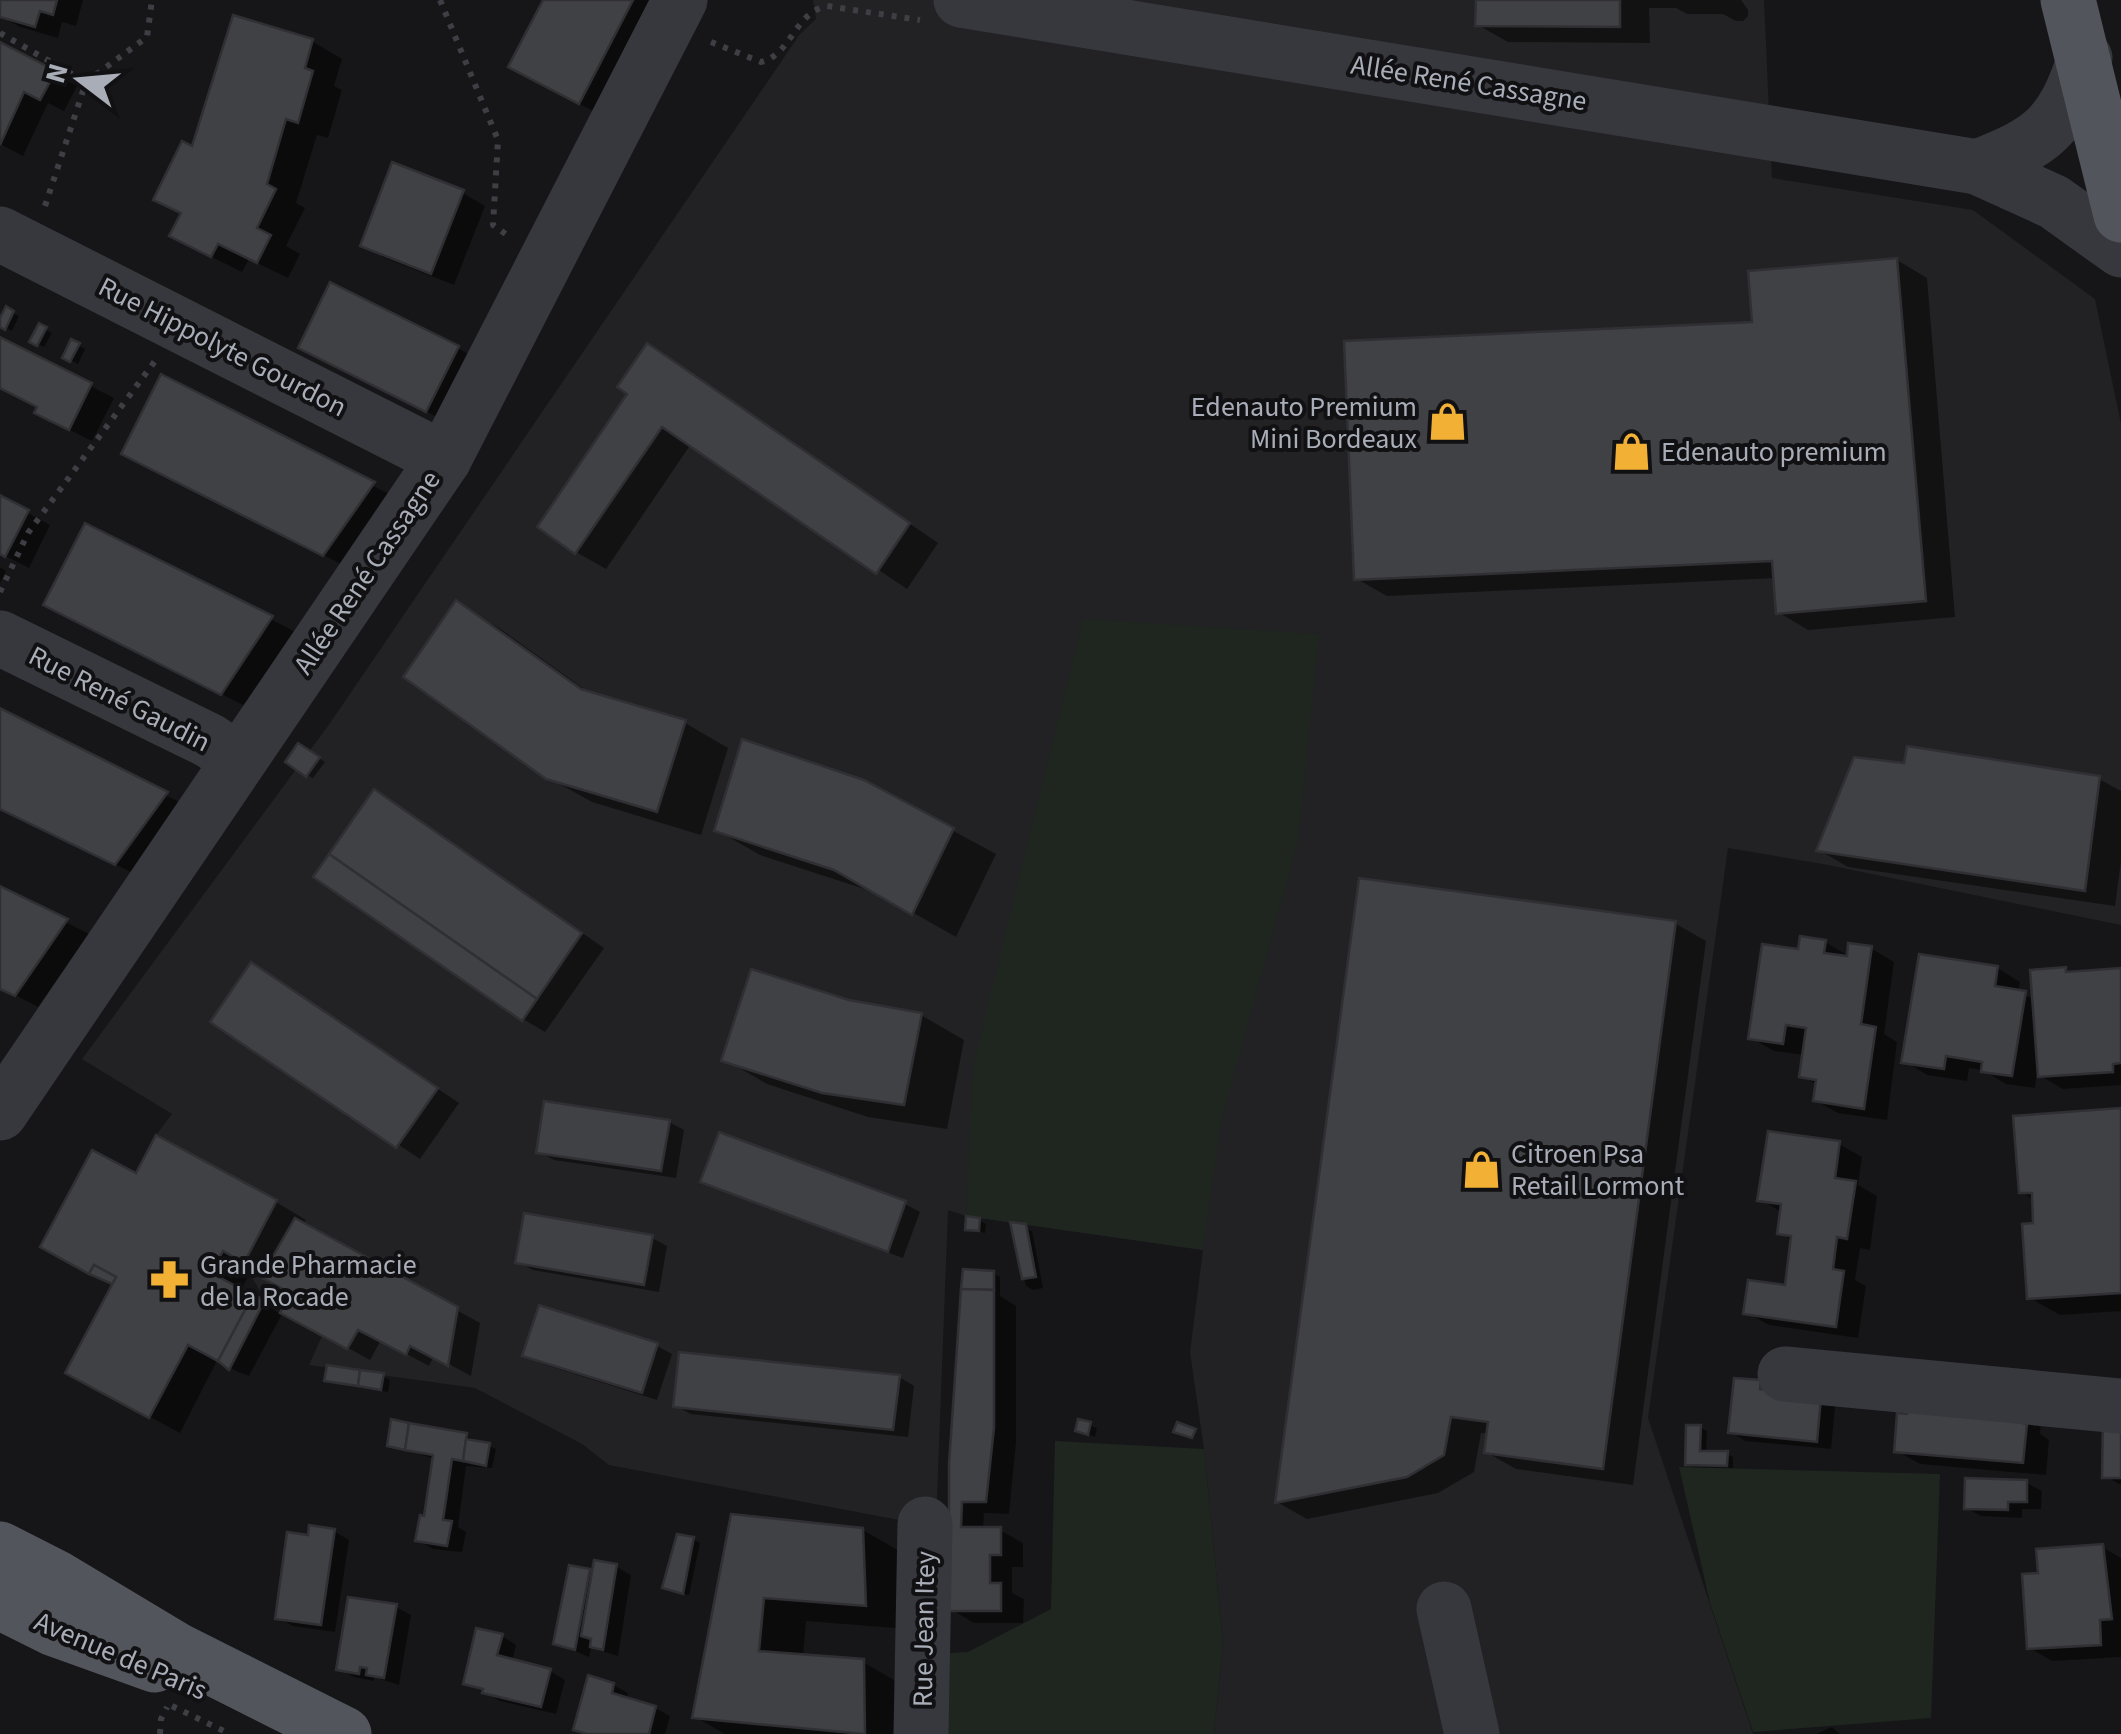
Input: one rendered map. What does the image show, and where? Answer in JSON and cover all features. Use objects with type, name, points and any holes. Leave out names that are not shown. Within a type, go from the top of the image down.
[{"type":"main road","points":[[2068,0],[2121,215]]},
{"type":"main road","name":"Avenue de Paris","points":[[0,1549],[177,1650],[344,1734]]},
{"type":"main road","name":"Avenue de Paris","points":[[0,1602],[52,1628],[168,1670],[295,1734]]},
{"type":"street","name":"Allée René Cassagne","points":[[947,11],[1977,167],[2054,202],[2121,250]]},
{"type":"street","name":"Allée René Cassagne","points":[[0,1113],[444,459],[673,12]]},
{"type":"street","points":[[1977,167],[2013,153],[2058,119],[2070,102],[2084,58]]},
{"type":"street","name":"Rue Hippolyte Gourdon","points":[[13,240],[444,459]]},
{"type":"street","name":"Rue René Gaudin","points":[[0,638],[210,742],[238,760]]},
{"type":"street","points":[[1784,1374],[2121,1406]]},
{"type":"street","name":"Rue Jean Itey","points":[[921,1734],[925,1524]]},
{"type":"street","name":"Avenue de Paris","points":[[0,1578],[12,1584],[70,1586]]},
{"type":"street","points":[[1444,1609],[1472,1734]]},
{"type":"path","points":[[13,240],[51,195],[86,82],[147,37],[152,0]]},
{"type":"path","points":[[440,0],[498,140],[493,226],[515,240]]},
{"type":"path","points":[[673,12],[761,62],[776,55],[816,8],[947,11]]},
{"type":"path","points":[[0,33],[86,82]]},
{"type":"path","points":[[0,592],[28,533],[150,365],[193,331]]},
{"type":"path","points":[[160,1734],[160,1719],[168,1704]]},
{"type":"shaded area","points":[[813,0],[1764,0],[1772,178],[1973,210],[2095,299],[2121,424],[2121,925],[1728,848],[1648,1418],[1753,1734],[1214,1734],[1223,1642],[1190,1352],[1203,1250],[966,1216],[948,1210],[936,1524],[899,1520],[609,1465],[582,1444],[475,1388],[309,1365],[322,1336],[265,1300],[244,1263],[277,1200],[156,1135],[172,1114],[82,1059],[328,726],[800,34],[816,19]]},
{"type":"shaded area","points":[[1083,619],[1319,634],[1298,841],[1221,1122],[1203,1250],[966,1216],[973,1066]]},
{"type":"shaded area","points":[[1055,1441],[1204,1449],[1223,1642],[1214,1734],[948,1734],[950,1653],[968,1652],[1051,1609]]},
{"type":"shaded area","points":[[1679,1467],[1940,1474],[1931,1718],[1753,1732],[1710,1603]]},
{"type":"building","points":[[0,0],[57,0],[53,15],[40,11],[35,27],[0,17]]},
{"type":"building","points":[[543,0],[633,0],[579,104],[508,67]]},
{"type":"building","points":[[1476,0],[1620,0],[1620,27],[1475,26]]},
{"type":"building","points":[[233,15],[313,39],[305,68],[313,71],[298,123],[286,119],[267,184],[276,189],[257,228],[271,235],[257,263],[218,244],[211,257],[169,236],[181,213],[153,200],[182,141],[192,146]]},
{"type":"building","points":[[0,42],[56,71],[40,100],[24,92],[0,145]]},
{"type":"building","points":[[392,162],[464,190],[431,274],[360,246]]},
{"type":"building","name":"Edenauto premium","points":[[1897,258],[1926,601],[1776,614],[1772,561],[1354,580],[1344,341],[1752,322],[1748,271]]},
{"type":"building","points":[[330,282],[459,346],[426,412],[298,348]]},
{"type":"building","points":[[6,306],[14,311],[5,330],[0,327],[0,318]]},
{"type":"building","points":[[39,323],[47,327],[37,346],[29,342]]},
{"type":"building","points":[[0,337],[92,383],[69,430],[34,413],[37,407],[0,388]]},
{"type":"building","points":[[71,339],[80,343],[70,362],[62,358]]},
{"type":"building","points":[[647,343],[910,523],[876,574],[662,427],[575,554],[537,527],[627,394],[617,387]]},
{"type":"building","points":[[161,374],[375,482],[323,556],[121,454]]},
{"type":"building","points":[[0,495],[29,510],[5,557],[0,554]]},
{"type":"building","points":[[85,523],[273,616],[221,695],[43,605]]},
{"type":"building","points":[[456,600],[581,689],[686,720],[657,812],[546,779],[403,677]]},
{"type":"building","points":[[0,708],[168,792],[115,865],[0,809]]},
{"type":"building","points":[[742,739],[864,780],[954,828],[912,915],[834,870],[714,831]]},
{"type":"building","points":[[298,743],[320,757],[306,777],[285,762]]},
{"type":"building","points":[[1907,746],[2100,776],[2085,891],[1816,851],[1854,757],[1904,763]]},
{"type":"building","points":[[374,789],[582,933],[537,999],[329,854]]},
{"type":"building","points":[[329,854],[537,999],[522,1021],[313,877]]},
{"type":"building","name":"Citroen Psa Retail Lormont","points":[[1359,878],[1676,921],[1603,1469],[1484,1453],[1488,1422],[1451,1417],[1444,1455],[1407,1477],[1275,1503]]},
{"type":"building","points":[[0,886],[68,919],[15,996],[0,989]]},
{"type":"building","points":[[1800,936],[1826,940],[1824,953],[1847,956],[1848,943],[1872,946],[1861,1024],[1876,1027],[1864,1109],[1813,1101],[1816,1080],[1799,1077],[1806,1028],[1786,1025],[1783,1044],[1748,1039],[1762,944],[1798,949]]},
{"type":"building","points":[[1919,954],[1998,966],[1995,986],[2026,991],[2012,1076],[1981,1072],[1982,1062],[1946,1056],[1944,1069],[1901,1063]]},
{"type":"building","points":[[251,962],[438,1088],[396,1148],[210,1022]]},
{"type":"building","points":[[2066,967],[2066,972],[2121,968],[2121,1063],[2113,1064],[2113,1072],[2038,1077],[2030,970]]},
{"type":"building","points":[[751,969],[849,1000],[922,1013],[904,1105],[822,1093],[721,1061]]},
{"type":"building","points":[[544,1101],[670,1120],[661,1171],[536,1153]]},
{"type":"building","points":[[2121,1108],[2121,1293],[2027,1299],[2022,1224],[2033,1223],[2032,1193],[2019,1193],[2013,1116]]},
{"type":"building","points":[[1768,1131],[1840,1141],[1835,1178],[1856,1181],[1847,1239],[1837,1237],[1833,1269],[1844,1271],[1836,1327],[1743,1314],[1748,1280],[1785,1285],[1791,1236],[1777,1234],[1781,1204],[1757,1201]]},
{"type":"building","points":[[719,1132],[906,1201],[888,1252],[700,1182]]},
{"type":"building","name":"Grande Pharmacie de la Rocade","points":[[156,1135],[277,1200],[244,1263],[223,1251],[211,1273],[253,1295],[218,1361],[188,1345],[149,1418],[65,1373],[116,1277],[94,1265],[89,1274],[40,1247],[92,1150],[136,1173]]},
{"type":"building","points":[[524,1213],[653,1235],[644,1285],[515,1263]]},
{"type":"building","points":[[966,1216],[980,1218],[979,1231],[965,1230]]},
{"type":"building","points":[[295,1218],[458,1307],[448,1366],[410,1346],[406,1355],[358,1330],[347,1349],[280,1313],[290,1293],[261,1277]]},
{"type":"building","points":[[1010,1222],[1026,1224],[1036,1277],[1022,1279]]},
{"type":"building","points":[[94,1265],[116,1277],[112,1284],[89,1274]]},
{"type":"building","points":[[963,1269],[994,1271],[994,1290],[961,1289]]},
{"type":"building","points":[[961,1289],[994,1290],[994,1428],[986,1502],[962,1502],[961,1527],[1001,1527],[1001,1555],[990,1555],[990,1583],[1001,1583],[1001,1611],[949,1611],[949,1464]]},
{"type":"building","points":[[253,1295],[265,1300],[229,1370],[218,1361]]},
{"type":"building","points":[[539,1305],[658,1343],[642,1393],[522,1356]]},
{"type":"building","points":[[679,1352],[900,1375],[893,1430],[673,1407]]},
{"type":"building","points":[[327,1365],[360,1370],[358,1386],[324,1381]]},
{"type":"building","points":[[360,1370],[384,1373],[381,1390],[358,1386]]},
{"type":"building","points":[[1734,1378],[1761,1380],[1760,1389],[1794,1392],[1822,1386],[1817,1442],[1728,1433]]},
{"type":"building","points":[[1909,1394],[2027,1424],[2023,1463],[1894,1452],[1897,1413],[1907,1414]]},
{"type":"building","points":[[2103,1417],[2121,1418],[2121,1478],[2102,1478]]},
{"type":"building","points":[[391,1419],[409,1423],[405,1450],[387,1446]]},
{"type":"building","points":[[1078,1419],[1091,1422],[1088,1435],[1075,1431]]},
{"type":"building","points":[[1177,1422],[1196,1429],[1192,1438],[1173,1432]]},
{"type":"building","points":[[409,1423],[467,1433],[463,1461],[452,1459],[443,1520],[452,1521],[447,1546],[415,1541],[420,1515],[424,1516],[433,1455],[405,1450]]},
{"type":"building","points":[[1686,1425],[1701,1425],[1700,1451],[1728,1451],[1727,1466],[1685,1465]]},
{"type":"building","points":[[466,1439],[490,1443],[486,1466],[463,1461]]},
{"type":"building","points":[[1965,1478],[2027,1480],[2027,1502],[2008,1502],[2008,1510],[1964,1509]]},
{"type":"building","points":[[731,1514],[863,1528],[866,1606],[764,1598],[759,1651],[864,1659],[865,1734],[692,1718]]},
{"type":"building","points":[[309,1525],[335,1529],[321,1625],[275,1619],[287,1532],[308,1535]]},
{"type":"building","points":[[677,1534],[694,1537],[683,1594],[662,1588]]},
{"type":"building","points":[[2103,1544],[2112,1619],[2100,1620],[2101,1645],[2027,1649],[2022,1574],[2038,1573],[2036,1549]]},
{"type":"building","points":[[594,1560],[617,1564],[603,1650],[590,1647],[591,1639],[581,1636]]},
{"type":"building","points":[[569,1565],[590,1569],[575,1650],[553,1644]]},
{"type":"building","points":[[348,1597],[397,1604],[384,1678],[366,1675],[367,1668],[360,1667],[359,1674],[336,1670]]},
{"type":"building","points":[[476,1628],[503,1634],[497,1655],[551,1669],[541,1707],[482,1693],[483,1689],[463,1684]]},
{"type":"building","points":[[588,1675],[614,1683],[612,1693],[656,1706],[649,1734],[587,1734],[573,1730]]},
{"type":"place","name":"Edenauto Premium Mini Bordeaux","points":[[1447,422]]},
{"type":"place","name":"Edenauto premium","points":[[1631,451]]},
{"type":"place","name":"Citroen Psa Retail Lormont","points":[[1481,1169]]},
{"type":"place","name":"Grande Pharmacie de la Rocade","points":[[170,1280]]}]
